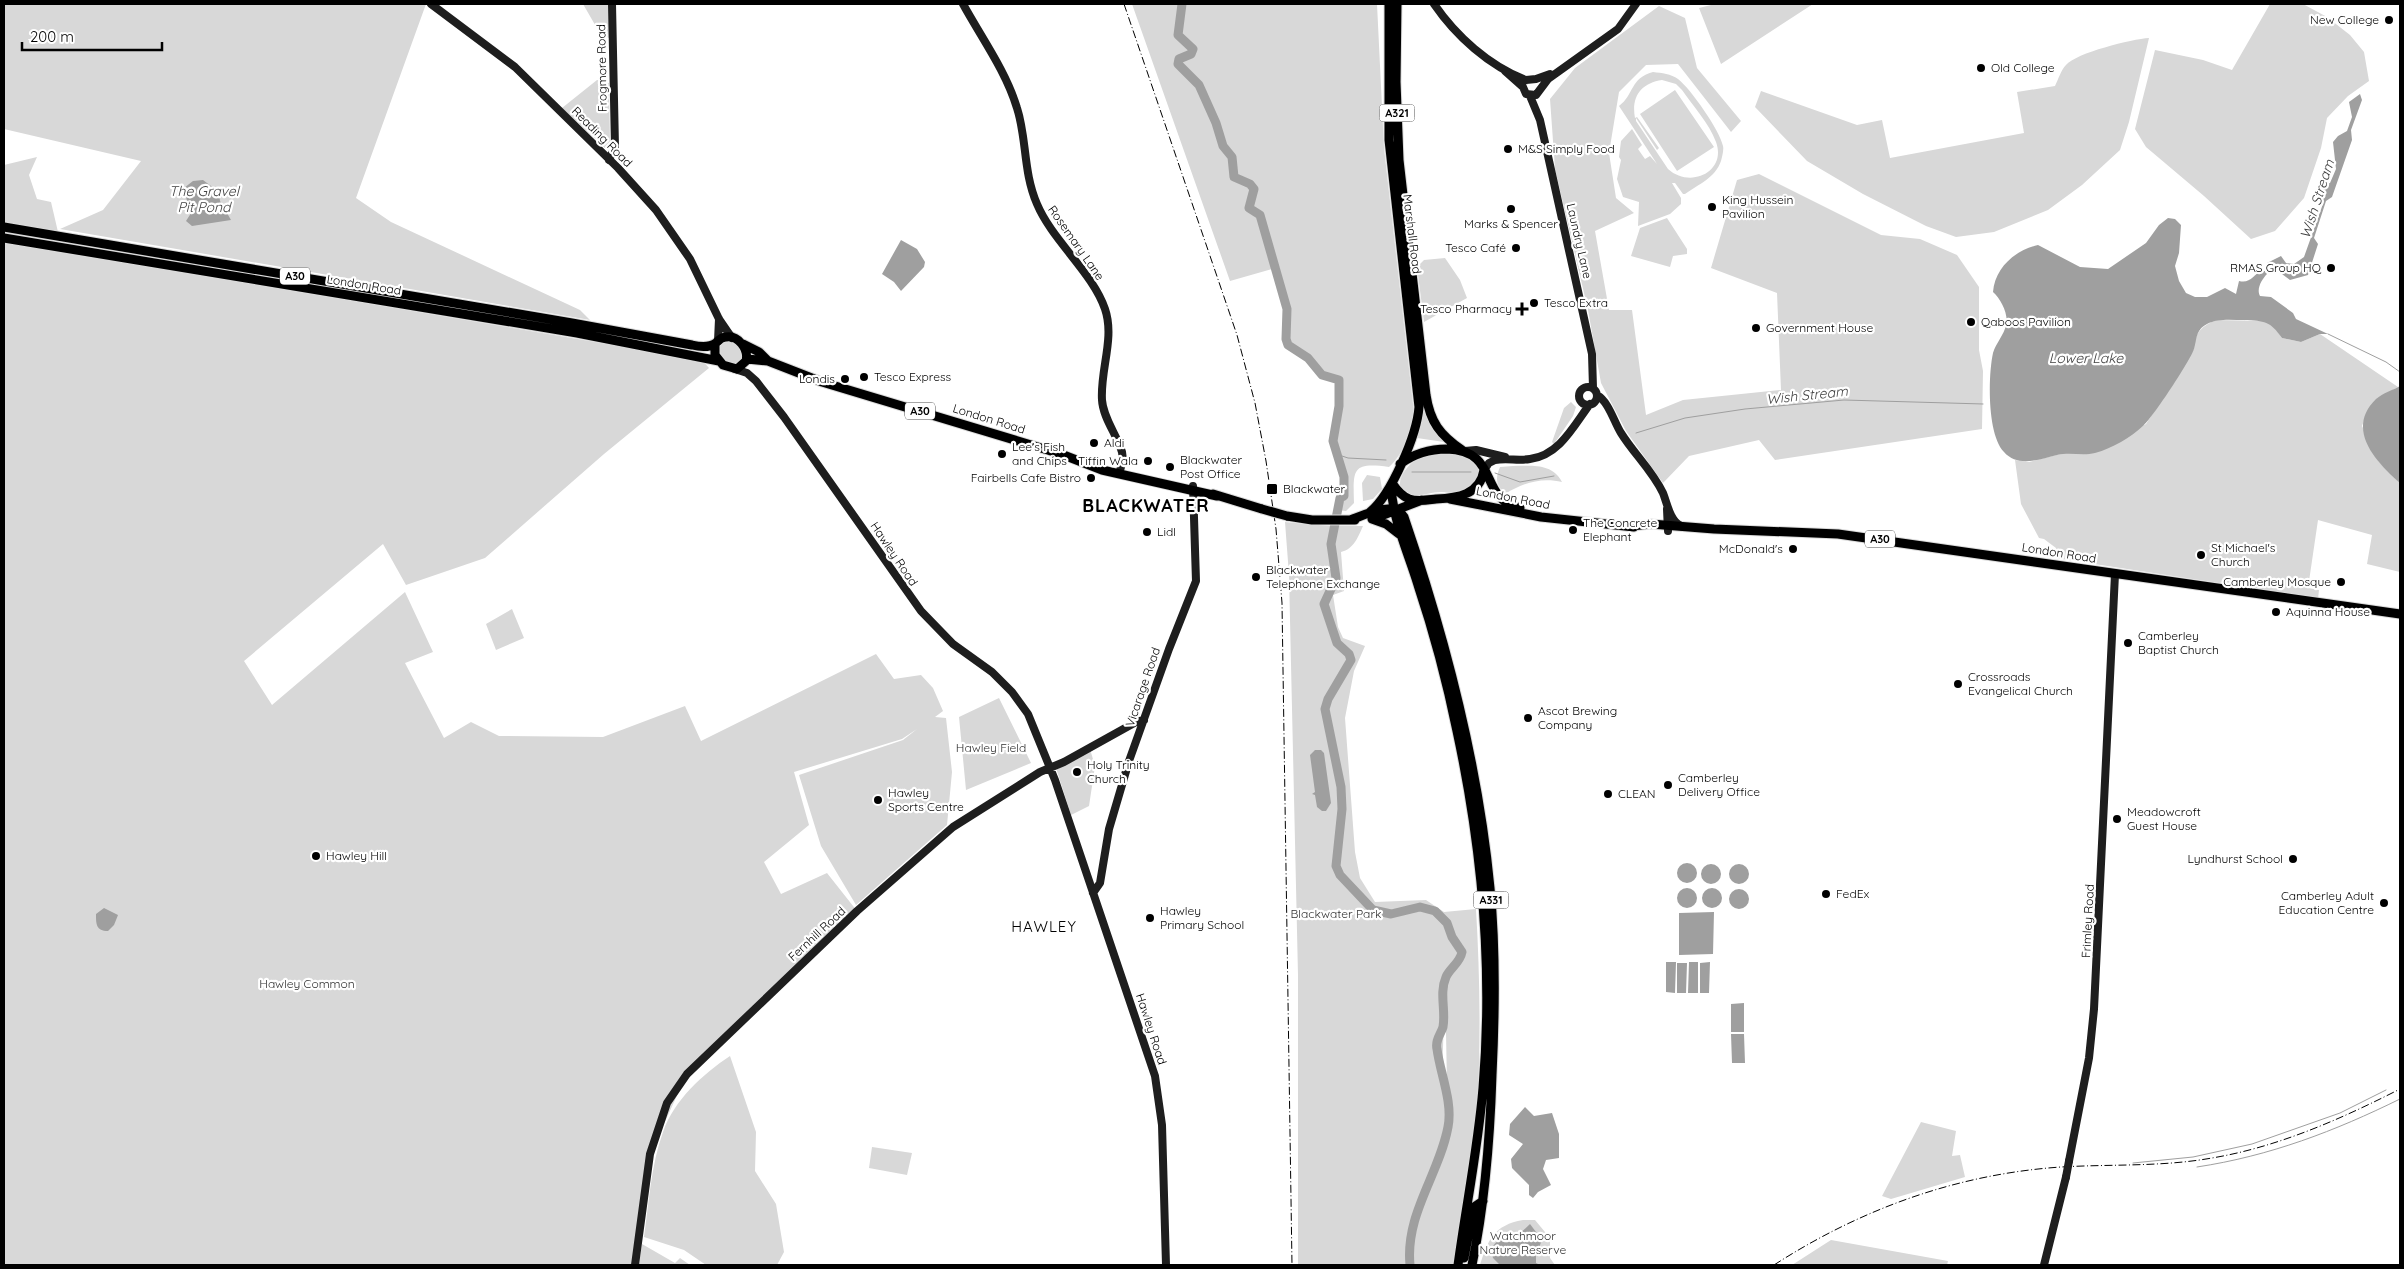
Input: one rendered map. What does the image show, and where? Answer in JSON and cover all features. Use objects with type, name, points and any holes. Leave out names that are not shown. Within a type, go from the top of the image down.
[{"type":"main road","name":"Marshall Road","points":[[1389,4],[1387,80],[1390,158],[1419,402],[1414,434],[1392,484]]},
{"type":"main road","name":"Marshall Road","points":[[1397,4],[1396,82],[1399,160],[1428,408],[1437,429],[1464,450],[1478,458],[1484,470]]},
{"type":"main road","name":"London Road","points":[[4,227],[692,346],[704,347],[716,342]]},
{"type":"main road","name":"London Road","points":[[4,238],[577,333],[719,361]]},
{"type":"main road","points":[[244,277],[245,268]]},
{"type":"main road","name":"A30","points":[[716,342],[725,337],[736,340]]},
{"type":"main road","name":"London Road","points":[[736,340],[759,352],[768,361],[822,382],[1090,464],[1193,489],[1288,516],[1346,520],[1395,511],[1424,500]]},
{"type":"main road","points":[[736,340],[746,350],[746,366]]},
{"type":"main road","points":[[716,342],[714,354],[719,361]]},
{"type":"main road","name":"A30","points":[[719,361],[735,369],[746,366]]},
{"type":"main road","name":"London Road","points":[[746,366],[768,361]]},
{"type":"main road","points":[[1400,464],[1427,450],[1464,450]]},
{"type":"main road","name":"London Road","points":[[1484,470],[1495,492],[1506,503],[1516,508],[1561,515],[1572,519]]},
{"type":"main road","points":[[1401,536],[1390,526],[1369,516],[1392,484],[1404,496],[1424,500],[1450,499],[1473,490],[1480,483],[1484,470]]},
{"type":"main road","name":"A331","points":[[1392,484],[1395,511],[1401,536],[1445,664],[1473,769],[1490,889],[1494,1022],[1490,1122],[1483,1201],[1472,1265]]},
{"type":"main road","name":"London Road","points":[[1450,499],[1523,514],[1561,520],[1572,519],[1631,526],[1641,530],[1681,526],[1838,534],[2400,614]]},
{"type":"main road","points":[[1395,511],[1406,524],[1411,512],[1424,500]]},
{"type":"main road","name":"A331","points":[[1406,524],[1431,598],[1445,664],[1473,822],[1481,890],[1485,967],[1483,1085],[1460,1265]]},
{"type":"main road","name":"London Road","points":[[1668,528],[1708,532],[1714,529]]},
{"type":"main road","name":"A331","points":[[1460,1265],[1474,1207],[1483,1201]]},
{"type":"street","name":"Reading Road","points":[[431,4],[516,67],[609,160],[669,227],[690,259],[719,319],[736,340]]},
{"type":"street","name":"Frogmore Road","points":[[609,160],[615,147],[612,4]]},
{"type":"street","name":"Rosemary Lane","points":[[963,4],[1015,102],[1025,164],[1037,205],[1105,308],[1108,335],[1102,401],[1121,448],[1123,458],[1120,471]]},
{"type":"street","points":[[1434,4],[1465,40],[1524,83],[1539,86]]},
{"type":"street","points":[[1530,96],[1557,71],[1618,29],[1636,4]]},
{"type":"street","name":"Laundry Lane","points":[[1524,83],[1524,91],[1530,96],[1540,120],[1588,336],[1592,367],[1591,390],[1578,394],[1586,404]]},
{"type":"street","name":"Laundry Lane","points":[[1539,86],[1540,120]]},
{"type":"street","name":"Reading Road","points":[[716,342],[719,319]]},
{"type":"street","name":"Hawley Road","points":[[746,366],[823,470],[921,611],[953,644],[980,661],[1012,692],[1028,714],[1093,893],[1157,1085],[1162,1125],[1166,1265]]},
{"type":"street","points":[[1464,450],[1476,450],[1510,458],[1531,459],[1548,453],[1572,429],[1586,404],[1595,401],[1591,390]]},
{"type":"street","points":[[1591,390],[1603,400],[1622,435],[1647,466],[1674,520],[1681,526]]},
{"type":"street","points":[[1484,470],[1491,462],[1510,458]]},
{"type":"street","name":"Vicarage Road","points":[[1093,893],[1100,883],[1110,824],[1144,720],[1196,581],[1193,489]]},
{"type":"street","points":[[1667,505],[1668,528]]},
{"type":"street","name":"Frimley Road","points":[[2044,1265],[2066,1177],[2089,1058],[2094,1009],[2115,574]]},
{"type":"street","name":"Fernhill Road","points":[[635,1265],[650,1154],[667,1103],[687,1074],[851,918],[953,827],[1048,769],[1136,722],[1144,720]]},
{"type":"green space","points":[[4,4],[426,4],[356,198],[391,222],[580,310],[590,320],[60,229],[103,210],[141,161],[4,129]]},
{"type":"green space","points":[[583,4],[609,4],[610,39],[598,30]]},
{"type":"green space","points":[[1132,4],[1377,4],[1384,148],[1414,413],[1406,442],[1399,456],[1389,467],[1368,466],[1357,470],[1354,482],[1354,503],[1346,511],[1339,510],[1347,496],[1346,477],[1336,440],[1342,403],[1341,378],[1322,371],[1310,356],[1290,342],[1288,338],[1291,320],[1290,307],[1279,267],[1230,281]]},
{"type":"green space","points":[[1715,4],[1813,4],[1721,64],[1699,8]]},
{"type":"green space","points":[[2270,4],[2303,4],[2327,17],[2350,35],[2364,52],[2369,81],[2348,96],[2327,118],[2321,148],[2304,198],[2275,231],[2251,239],[2146,147],[2135,129],[2155,50],[2203,60],[2232,70]]},
{"type":"green space","points":[[1659,6],[1685,18],[1697,68],[1741,121],[1731,132],[1678,64],[1646,65],[1619,92],[1609,153],[1616,198],[1634,213],[1595,231],[1609,310],[1632,310],[1646,415],[1683,400],[1781,390],[1777,293],[1711,268],[1737,180],[1759,174],[1881,235],[1920,239],[1957,255],[1979,287],[1979,350],[1983,371],[1982,429],[1775,460],[1759,440],[1689,456],[1663,483],[1626,431],[1601,383],[1588,310],[1555,169],[1550,99],[1575,68]]},
{"type":"green space","points":[[2149,38],[2129,122],[2120,150],[2082,185],[2048,210],[1994,232],[1956,237],[1926,226],[1863,194],[1807,161],[1755,107],[1761,91],[1857,125],[1882,120],[1890,158],[2024,133],[2017,92],[2055,86],[2066,65],[2072,60],[2092,51]]},
{"type":"green space","points":[[1653,72],[1666,74],[1675,77],[1684,84],[1711,121],[1721,139],[1723,149],[1721,161],[1715,172],[1701,184],[1683,194],[1675,183],[1672,183],[1681,198],[1681,204],[1670,214],[1638,226],[1639,202],[1623,197],[1617,179],[1621,160],[1619,157],[1621,141],[1632,129],[1642,145],[1638,149],[1645,159],[1650,156],[1657,164],[1619,106],[1624,102],[1636,82]],"holes":[[[1662,80],[1676,84],[1705,121],[1716,142],[1718,153],[1716,162],[1711,169],[1696,177],[1677,175],[1668,169],[1636,121],[1636,118],[1657,150],[1659,148],[1637,117],[1635,118],[1636,98],[1643,88],[1648,84]]]},
{"type":"green space","points":[[597,80],[609,83],[610,144],[606,149],[562,108]]},
{"type":"green space","points":[[1675,90],[1714,147],[1677,171],[1640,114]]},
{"type":"green space","points":[[37,157],[29,175],[37,199],[51,202],[58,232],[4,223],[4,165]]},
{"type":"green space","points":[[1667,218],[1687,249],[1687,254],[1673,256],[1670,267],[1631,256],[1640,228]]},
{"type":"green space","points":[[4,230],[241,271],[239,274],[4,234]]},
{"type":"green space","name":"Hawley Common","points":[[4,242],[702,360],[709,368],[604,454],[485,558],[406,585],[383,544],[244,661],[272,705],[405,592],[433,652],[405,663],[444,738],[471,722],[499,736],[603,737],[685,706],[701,741],[876,654],[894,679],[921,675],[933,688],[943,711],[935,717],[946,718],[952,772],[947,825],[856,905],[821,846],[799,775],[903,740],[917,729],[902,739],[794,772],[809,825],[764,862],[781,894],[827,873],[857,911],[687,1074],[650,1154],[636,1265],[4,1265]]},
{"type":"green space","points":[[1445,258],[1460,280],[1467,298],[1424,322],[1417,267],[1424,260]]},
{"type":"green space","points":[[248,271],[576,327],[576,329],[247,274]]},
{"type":"green space","points":[[2217,320],[2265,321],[2274,327],[2282,338],[2301,342],[2320,334],[2398,387],[2376,403],[2368,413],[2362,426],[2379,462],[2400,483],[2400,572],[2367,564],[2372,535],[2318,520],[2308,588],[2319,590],[2318,599],[2255,589],[2252,586],[2219,583],[2055,558],[2056,548],[2044,539],[2039,538],[2021,504],[2015,460],[2029,462],[2064,453],[2094,453],[2146,424],[2194,349],[2197,334],[2207,324]]},
{"type":"green space","points":[[1415,326],[1426,413],[1430,424],[1444,442],[1417,438],[1423,404]]},
{"type":"green space","points":[[730,340],[739,346],[744,354],[741,362],[734,365],[724,361],[717,354],[720,343]]},
{"type":"green space","points":[[1571,402],[1576,407],[1573,416],[1554,444],[1552,442],[1564,408]]},
{"type":"green space","points":[[1434,454],[1461,455],[1475,462],[1479,471],[1475,482],[1463,491],[1455,493],[1437,492],[1410,495],[1404,492],[1400,483],[1407,468],[1411,463],[1420,458]]},
{"type":"green space","points":[[1500,467],[1541,467],[1553,471],[1562,482],[1547,480],[1532,482],[1505,494],[1497,482],[1498,471]]},
{"type":"green space","points":[[1367,475],[1380,477],[1382,489],[1373,499],[1363,501],[1362,483]]},
{"type":"green space","name":"Blackwater Park","points":[[1285,522],[1329,526],[1363,526],[1352,545],[1341,552],[1344,591],[1333,595],[1338,627],[1343,638],[1365,646],[1354,671],[1345,718],[1355,852],[1360,878],[1375,902],[1426,900],[1444,912],[1476,909],[1480,1010],[1477,1111],[1470,1169],[1453,1265],[1298,1265],[1298,975],[1289,575]],"holes":[[[1445,982],[1447,1084],[1442,1081]]]},
{"type":"green space","points":[[512,609],[524,638],[496,650],[486,624]]},
{"type":"green space","name":"Hawley Field","points":[[999,698],[1031,763],[966,790],[959,717]]},
{"type":"green space","points":[[1090,749],[1095,766],[1089,806],[1071,815],[1056,768]]},
{"type":"green space","points":[[730,1056],[756,1132],[755,1171],[776,1204],[784,1252],[777,1265],[706,1265],[684,1250],[644,1237],[656,1157],[668,1120],[690,1089]]},
{"type":"green space","points":[[1921,1122],[1956,1131],[1952,1156],[1960,1155],[1965,1177],[1891,1199],[1882,1196]]},
{"type":"green space","points":[[872,1147],[912,1153],[907,1175],[869,1168]]},
{"type":"green space","name":"Watchmoor Nature Reserve","points":[[1523,1220],[1535,1220],[1550,1238],[1550,1258],[1555,1265],[1480,1265],[1489,1241],[1494,1235],[1505,1226]]},
{"type":"green space","points":[[1831,1240],[1948,1261],[1947,1265],[1792,1265]]},
{"type":"green space","points":[[642,1244],[675,1263],[680,1258],[690,1265],[639,1265]]},
{"type":"water","points":[[2360,94],[2362,100],[2351,130],[2352,140],[2332,197],[2326,201],[2314,238],[2318,244],[2308,275],[2290,280],[2267,263],[2281,256],[2286,263],[2294,264],[2304,257],[2324,201],[2319,196],[2319,189],[2322,185],[2330,183],[2336,169],[2333,142],[2338,136],[2347,131],[2352,117],[2349,102]]},
{"type":"water","name":"The Gravel Pit Pond","points":[[203,180],[219,192],[220,201],[231,220],[192,226],[186,221],[193,210],[187,201],[184,188],[193,181]]},
{"type":"water","name":"Lower Lake","points":[[2168,218],[2175,219],[2181,225],[2179,253],[2175,266],[2179,281],[2186,293],[2195,297],[2207,297],[2225,288],[2236,294],[2239,281],[2249,280],[2262,269],[2267,274],[2259,287],[2260,296],[2271,297],[2293,313],[2296,319],[2328,334],[2320,334],[2301,342],[2282,338],[2274,328],[2262,322],[2220,320],[2211,322],[2200,329],[2194,349],[2179,376],[2144,425],[2133,434],[2115,445],[2090,454],[2062,454],[2029,461],[2016,460],[2010,457],[1998,444],[1994,432],[1990,404],[1990,376],[1993,353],[2004,332],[2007,321],[2004,307],[1993,292],[2002,267],[2015,255],[2038,245],[2080,267],[2108,269],[2146,243],[2159,225]]},
{"type":"water","points":[[901,240],[917,249],[925,262],[924,267],[901,291],[894,282],[882,274]]},
{"type":"water","points":[[2400,386],[2400,483],[2382,465],[2367,444],[2363,422],[2367,410],[2376,399]]},
{"type":"water","points":[[1315,750],[1321,750],[1324,753],[1331,803],[1326,811],[1322,811],[1317,807],[1315,795],[1312,794],[1315,792],[1310,755]]},
{"type":"water","points":[[1687,863],[1694,866],[1697,873],[1694,880],[1687,883],[1680,880],[1677,873],[1680,866]]},
{"type":"water","points":[[1711,864],[1718,867],[1721,874],[1718,881],[1711,884],[1704,881],[1701,874],[1704,867]]},
{"type":"water","points":[[1739,864],[1746,867],[1749,874],[1746,881],[1739,884],[1732,881],[1729,874],[1732,867]]},
{"type":"water","points":[[1687,888],[1694,891],[1697,898],[1694,905],[1687,908],[1680,905],[1677,898],[1680,891]]},
{"type":"water","points":[[1712,888],[1719,891],[1722,898],[1719,905],[1712,908],[1705,905],[1702,898],[1705,891]]},
{"type":"water","points":[[1739,889],[1746,892],[1749,899],[1746,906],[1739,909],[1732,906],[1729,899],[1732,892]]},
{"type":"water","points":[[104,908],[118,915],[114,925],[108,931],[101,930],[97,924],[96,914]]},
{"type":"water","points":[[1714,912],[1713,954],[1679,955],[1679,913]]},
{"type":"water","points":[[1666,962],[1676,962],[1675,993],[1666,992]]},
{"type":"water","points":[[1689,962],[1698,962],[1698,993],[1688,993]]},
{"type":"water","points":[[1710,962],[1709,993],[1700,993],[1700,963]]},
{"type":"water","points":[[1677,963],[1687,963],[1686,993],[1677,993]]},
{"type":"water","points":[[1744,1003],[1744,1032],[1731,1032],[1731,1004]]},
{"type":"water","points":[[1731,1034],[1744,1034],[1745,1063],[1732,1063]]},
{"type":"water","points":[[1525,1107],[1534,1116],[1552,1113],[1559,1134],[1559,1158],[1546,1160],[1543,1169],[1551,1185],[1538,1192],[1533,1198],[1529,1195],[1529,1185],[1512,1168],[1511,1159],[1523,1144],[1509,1135],[1510,1124]]},
{"type":"water","points":[[1530,1224],[1542,1240],[1536,1255],[1536,1263],[1540,1265],[1500,1265],[1493,1258],[1491,1250],[1495,1244],[1500,1240],[1513,1240]]},
{"type":"waterway","points":[[1182,4],[1178,35],[1193,49],[1191,54],[1179,59],[1178,64],[1199,85],[1216,123],[1223,146],[1232,157],[1234,177],[1250,184],[1254,189],[1249,208],[1260,215],[1287,309],[1286,339],[1288,345],[1308,358],[1322,375],[1339,380],[1339,406],[1333,441],[1344,477],[1344,496],[1340,498],[1331,544],[1336,578],[1324,604],[1337,643],[1349,654],[1351,660],[1328,699],[1325,709],[1341,787],[1342,809],[1336,866],[1340,875],[1373,910],[1391,914],[1420,907],[1435,911],[1447,923],[1452,937],[1462,952],[1444,983],[1443,1027],[1437,1043],[1448,1098],[1448,1127],[1438,1162],[1417,1212],[1410,1246],[1410,1265]]},
{"type":"waterway","name":"Wish Stream","points":[[2264,272],[2270,266]]},
{"type":"waterway","points":[[2328,334],[2386,362],[2400,372]]},
{"type":"waterway","name":"Wish Stream","points":[[1636,433],[1685,418],[1745,409],[1844,400],[1983,404]]},
{"type":"waterway","name":"Wish Stream","points":[[1339,455],[1348,458],[1386,460]]},
{"type":"waterway","name":"Wish Stream","points":[[1412,472],[1471,472]]},
{"type":"waterway","name":"Wish Stream","points":[[1495,473],[1520,482],[1554,476]]},
{"type":"waterway","points":[[2133,1163],[2193,1157],[2252,1144],[2340,1113],[2386,1090]]},
{"type":"waterway","points":[[2197,1167],[2250,1156],[2302,1141],[2351,1122],[2400,1099]]},
{"type":"railway","points":[[1124,4],[1237,335],[1255,403],[1276,529],[1282,603],[1292,1265]]},
{"type":"railway","points":[[1774,1265],[1807,1245],[1876,1211],[1947,1186],[2022,1171],[2061,1167],[2174,1163],[2237,1153],[2309,1131],[2400,1089]]},
{"type":"place","name":"New College","points":[[2389,20]]},
{"type":"place","name":"Old College","points":[[1981,68]]},
{"type":"place","name":"M&S Simply Food","points":[[1508,149]]},
{"type":"place","name":"King Hussein Pavilion","points":[[1712,207]]},
{"type":"place","name":"Marks & Spencer","points":[[1511,209]]},
{"type":"place","name":"Tesco Café","points":[[1516,248]]},
{"type":"place","name":"RMAS Group HQ","points":[[2331,268]]},
{"type":"place","name":"Tesco Extra","points":[[1534,303]]},
{"type":"place","name":"Tesco Pharmacy","points":[[1522,309]]},
{"type":"place","name":"Qaboos Pavilion","points":[[1971,322]]},
{"type":"place","name":"Government House","points":[[1756,328]]},
{"type":"place","name":"Tesco Express","points":[[864,377]]},
{"type":"place","name":"Londis","points":[[845,379]]},
{"type":"place","name":"Aldi","points":[[1094,443]]},
{"type":"place","name":"Lee's Fish and Chips","points":[[1002,454]]},
{"type":"place","name":"Tiffin Wala","points":[[1148,461]]},
{"type":"place","name":"Blackwater Post Office","points":[[1170,467]]},
{"type":"place","name":"Fairbells Cafe Bistro","points":[[1091,478]]},
{"type":"place","name":"Blackwater","points":[[1272,489]]},
{"type":"place","name":"The Concrete Elephant","points":[[1573,530]]},
{"type":"place","name":"Lidl","points":[[1147,532]]},
{"type":"place","name":"McDonald's","points":[[1793,549]]},
{"type":"place","name":"St Michael's Church","points":[[2201,555]]},
{"type":"place","name":"Blackwater Telephone Exchange","points":[[1256,577]]},
{"type":"place","name":"Camberley Mosque","points":[[2341,582]]},
{"type":"place","name":"Aquinna House","points":[[2276,612]]},
{"type":"place","name":"Camberley Baptist Church","points":[[2128,643]]},
{"type":"place","name":"Crossroads Evangelical Church","points":[[1958,684]]},
{"type":"place","name":"Ascot Brewing Company","points":[[1528,718]]},
{"type":"place","name":"Holy Trinity Church","points":[[1077,772]]},
{"type":"place","name":"Camberley Delivery Office","points":[[1668,785]]},
{"type":"place","name":"CLEAN","points":[[1608,794]]},
{"type":"place","name":"Hawley Sports Centre","points":[[878,800]]},
{"type":"place","name":"Meadowcroft Guest House","points":[[2117,819]]},
{"type":"place","name":"Hawley Hill","points":[[316,856]]},
{"type":"place","name":"Lyndhurst School","points":[[2293,859]]},
{"type":"place","name":"FedEx","points":[[1826,894]]},
{"type":"place","name":"Camberley Adult Education Centre","points":[[2384,903]]},
{"type":"place","name":"Hawley Primary School","points":[[1150,918]]},
{"type":"district","name":"BLACKWATER","points":[[1146,506]]},
{"type":"district","name":"HAWLEY","points":[[1044,927]]}]
